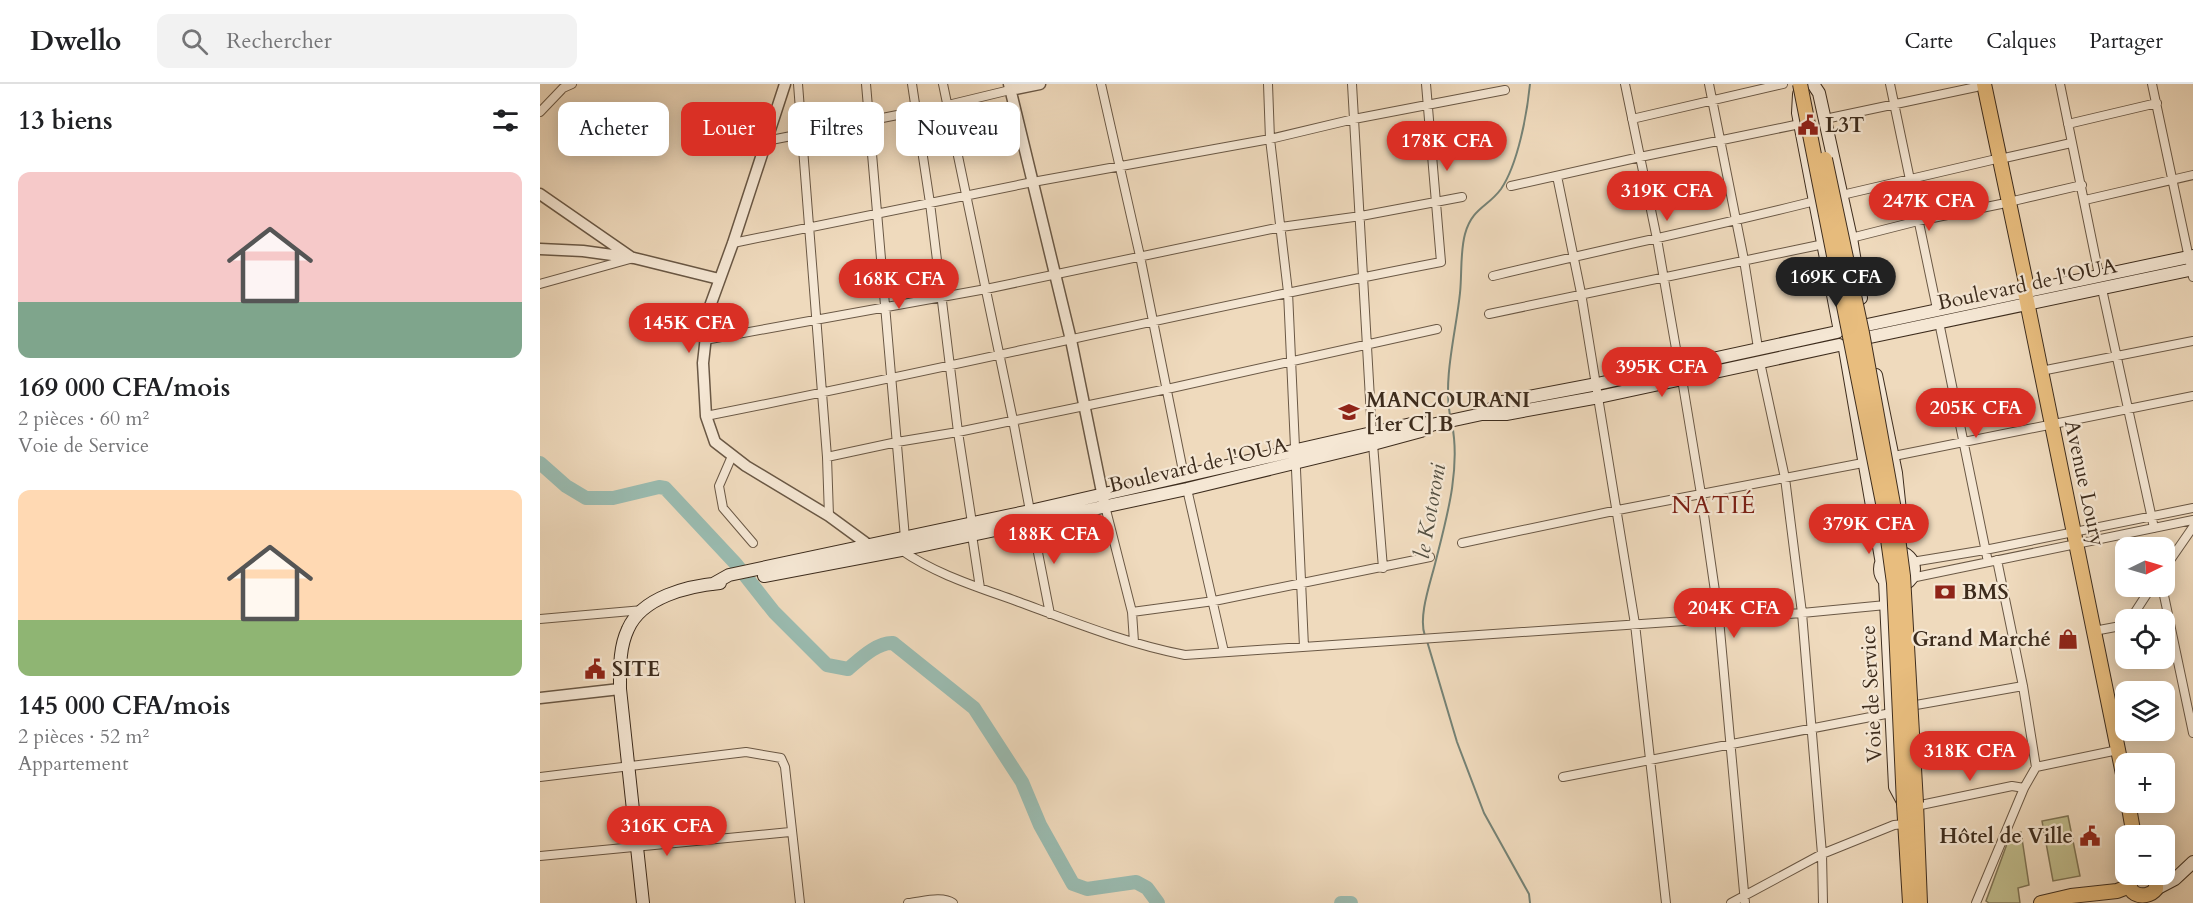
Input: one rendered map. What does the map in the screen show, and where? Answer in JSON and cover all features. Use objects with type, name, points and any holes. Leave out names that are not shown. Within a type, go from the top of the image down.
[{"type":"main road","points":[[1800,84],[1798,113],[1840,338],[1866,462],[1882,564],[1881,570],[1885,581],[1895,586],[1905,584],[1914,572],[1908,558],[1893,456],[1842,195],[1819,93],[1811,84]]},
{"type":"main road","points":[[1800,84],[1883,503],[1894,584],[1920,903]]},
{"type":"main road","points":[[1811,84],[1862,333],[1895,515],[1903,576],[1912,804]]},
{"type":"main road","name":"Avenue Loury","points":[[1979,85],[2005,203],[2020,287],[2026,298],[2119,753]]},
{"type":"main road","points":[[2026,298],[2099,275],[2191,256]]},
{"type":"main road","name":"Boulevard de l'OUA","points":[[1868,331],[2026,298],[2102,289],[2192,272]]},
{"type":"main road","points":[[1840,338],[1842,322],[1852,318],[1868,331]]},
{"type":"main road","points":[[1598,391],[1679,366],[1758,348],[1840,338],[1857,351],[1866,345],[1868,331]]},
{"type":"main road","points":[[1598,391],[1682,379],[1760,362],[1840,338]]},
{"type":"main road","name":"Boulevard de l'OUA","points":[[643,610],[667,595],[757,573],[871,551],[901,550],[972,529],[1104,500],[1187,489],[1296,457],[1372,439],[1421,431],[1436,423],[1482,414],[1503,402],[1598,391]]},
{"type":"main road","points":[[1104,500],[1184,476],[1296,457]]},
{"type":"main road","points":[[871,551],[905,538],[972,529]]},
{"type":"main road","points":[[1882,564],[1888,555],[1899,553],[1908,558]]},
{"type":"main road","name":"Voie de Service","points":[[1885,581],[1895,787],[1912,804]]},
{"type":"main road","points":[[1909,581],[1919,793],[1912,804],[1905,824],[1910,903]]},
{"type":"main road","points":[[643,610],[628,628],[620,657],[620,689],[643,903]]},
{"type":"main road","points":[[2091,903],[2147,890],[2175,879],[2193,862]]},
{"type":"main road","points":[[2041,903],[2071,896],[2147,890]]},
{"type":"street","points":[[776,111],[785,84]]},
{"type":"street","points":[[798,84],[799,102]]},
{"type":"street","points":[[867,84],[868,102]]},
{"type":"street","points":[[912,84],[915,102]]},
{"type":"street","points":[[943,84],[947,102]]},
{"type":"street","points":[[958,102],[1009,87],[1040,84]]},
{"type":"street","points":[[1101,84],[1154,322],[1184,476]]},
{"type":"street","points":[[1268,84],[1270,139],[1288,292],[1304,647]]},
{"type":"street","points":[[1352,84],[1372,439],[1383,568]]},
{"type":"street","points":[[706,416],[890,380],[1288,292],[1441,262],[1426,84]]},
{"type":"street","points":[[1625,84],[1657,239],[1679,366]]},
{"type":"street","points":[[1709,84],[1744,260],[1758,348]]},
{"type":"street","points":[[1632,119],[1783,84]]},
{"type":"street","points":[[1890,84],[1985,550],[1992,561],[2023,686],[2036,766],[2024,788],[1976,903]]},
{"type":"street","points":[[2061,84],[2099,275]]},
{"type":"street","points":[[2152,84],[2191,256],[2192,272]]},
{"type":"street","points":[[540,112],[566,85]]},
{"type":"street","points":[[1825,118],[1979,85]]},
{"type":"street","points":[[1009,87],[1071,340],[1104,500],[1132,612],[1134,642]]},
{"type":"street","points":[[733,243],[1034,182],[1270,139],[1354,119],[1505,90]]},
{"type":"street","points":[[2068,124],[2157,104]]},
{"type":"street","points":[[1511,186],[1800,124]]},
{"type":"street","points":[[1842,195],[2072,143]]},
{"type":"street","points":[[761,156],[709,309],[703,363],[706,416],[715,442],[732,456],[830,516],[871,551]]},
{"type":"street","points":[[803,156],[830,516]]},
{"type":"street","points":[[872,156],[905,538]]},
{"type":"street","points":[[923,156],[980,588]]},
{"type":"street","points":[[959,156],[1050,614]]},
{"type":"street","points":[[2085,200],[2193,175]]},
{"type":"street","points":[[1557,176],[1581,293],[1618,510],[1635,624],[1666,903]]},
{"type":"street","points":[[1851,238],[2082,185]]},
{"type":"street","points":[[540,194],[634,258]]},
{"type":"street","points":[[705,340],[986,289],[1281,228],[1462,197]]},
{"type":"street","points":[[1493,276],[1815,201]]},
{"type":"street","points":[[1489,314],[1824,244]]},
{"type":"street","points":[[540,249],[583,251],[634,258],[719,279]]},
{"type":"street","points":[[540,284],[634,258]]},
{"type":"street","points":[[2102,289],[2126,408],[2154,528]]},
{"type":"street","points":[[827,457],[1167,389],[1437,329]]},
{"type":"street","points":[[2041,371],[2193,341]]},
{"type":"street","points":[[1760,362],[1785,478],[1802,613],[1822,854],[1823,903]]},
{"type":"street","points":[[1682,379],[1719,619],[1745,899]]},
{"type":"street","points":[[1462,543],[2193,396]]},
{"type":"street","points":[[732,456],[719,486],[723,508],[753,543]]},
{"type":"street","points":[[1187,489],[1224,652]]},
{"type":"street","points":[[1909,581],[1916,577],[1992,561],[2152,515],[2193,508]]},
{"type":"street","points":[[1908,558],[2154,528],[2193,520]]},
{"type":"street","points":[[2175,553],[2193,527]]},
{"type":"street","points":[[901,550],[930,569],[1050,614],[1152,649],[1185,655],[1719,619],[1886,605]]},
{"type":"street","points":[[1132,612],[1214,601],[1430,557]]},
{"type":"street","points":[[2164,597],[2193,733]]},
{"type":"street","points":[[540,619],[643,610]]},
{"type":"street","points":[[2094,631],[2115,627]]},
{"type":"street","points":[[1916,705],[2023,686]]},
{"type":"street","points":[[540,698],[620,689]]},
{"type":"street","points":[[1563,777],[1891,713]]},
{"type":"street","points":[[2036,766],[2118,750]]},
{"type":"street","points":[[540,777],[746,753],[781,758],[785,767],[790,832],[800,903]]},
{"type":"street","points":[[1912,804],[2012,786],[2024,788]]},
{"type":"street","points":[[1731,903],[1745,899],[1822,854],[1894,825],[1905,824]]},
{"type":"street","points":[[540,856],[790,832]]},
{"type":"street","points":[[908,903],[943,899],[953,903]]},
{"type":"shaded area","points":[[2068,816],[2080,876],[2053,881],[2042,821]]},
{"type":"shaded area","points":[[2021,832],[2029,885],[2018,888],[2020,903],[1989,903],[1986,901],[2011,833]]},
{"type":"waterway","name":"le Kotoroni","points":[[1450,416],[1449,371],[1460,293],[1463,241],[1472,219],[1496,195],[1507,179],[1521,138],[1530,84]]},
{"type":"waterway","name":"le Kotoroni","points":[[1425,636],[1423,620],[1426,600],[1451,495],[1455,459],[1452,424]]},
{"type":"waterway","points":[[540,463],[566,486],[586,498],[613,498],[659,487],[665,488],[736,564],[774,612],[827,665],[848,669],[875,648],[893,643],[974,708],[1022,782],[1040,825],[1073,884],[1087,889],[1136,882],[1147,888],[1158,903]]},
{"type":"waterway","name":"le Kotoroni","points":[[1427,641],[1457,742],[1484,813],[1529,894],[1530,903]]},
{"type":"waterway","points":[[1341,903],[1351,903]]},
{"type":"place","name":"L3T","points":[[1808,125]]},
{"type":"place","name":"MANCOURANI [1er C] B","points":[[1349,412]]},
{"type":"place","name":"BMS","points":[[1945,592]]},
{"type":"place","name":"Grand Marché","points":[[2068,639]]},
{"type":"place","name":"SITE","points":[[595,669]]},
{"type":"place","name":"Hôtel de Ville","points":[[2090,836]]},
{"type":"district","name":"NATIÉ","points":[[1714,505]]}]
